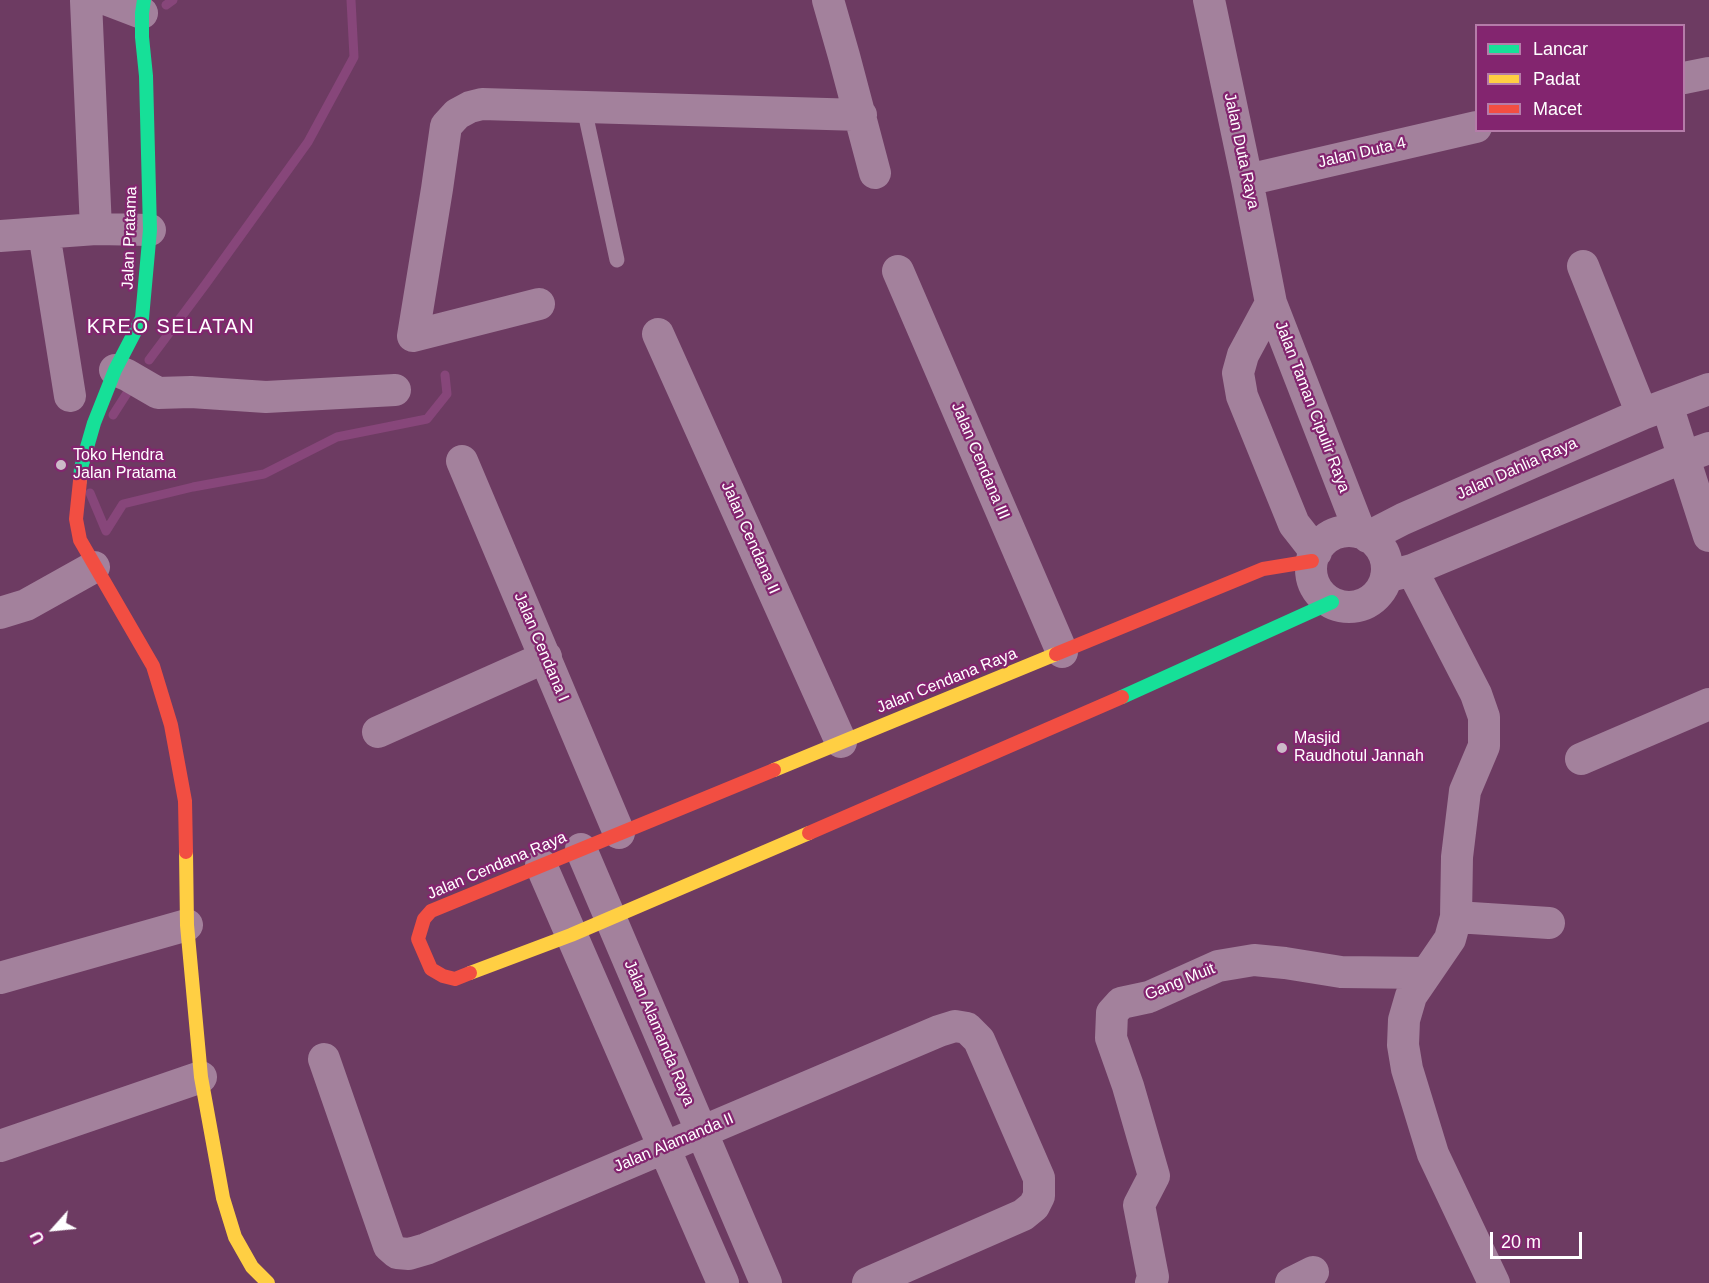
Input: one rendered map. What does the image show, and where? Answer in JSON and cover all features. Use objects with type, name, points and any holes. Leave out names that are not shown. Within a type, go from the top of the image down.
[{"type":"street","points":[[96,229],[91,0],[143,7]]},
{"type":"street","points":[[828,0],[875,173]]},
{"type":"street","name":"Jalan Duta Raya","points":[[1209,0],[1271,303]]},
{"type":"street","name":"Jalan Pratama","points":[[143,7],[142,37],[146,76],[150,230],[142,318],[115,370],[94,423],[81,468],[76,519],[80,540],[94,567],[122,610],[153,666],[171,725],[185,801],[187,925],[201,1077],[223,1198],[235,1237],[252,1267],[268,1283]]},
{"type":"street","points":[[1685,78],[1709,73]]},
{"type":"street","points":[[539,304],[412,336],[446,126],[457,114],[482,104],[861,115]]},
{"type":"street","name":"Jalan Duta 4","points":[[1249,190],[1475,127]]},
{"type":"street","points":[[0,236],[96,229],[150,230]]},
{"type":"street","points":[[44,232],[70,396]]},
{"type":"street","points":[[1583,266],[1654,409],[1697,452],[1709,536]]},
{"type":"street","name":"Jalan Cendana III","points":[[898,271],[1062,652]]},
{"type":"street","name":"Jalan Taman Cipulir Raya","points":[[1271,303],[1364,534]]},
{"type":"street","name":"Jalan Taman Cipulir Raya","points":[[1271,303],[1243,355],[1238,373],[1242,396],[1294,524],[1314,556]]},
{"type":"street","name":"Jalan Cendana II","points":[[658,334],[841,742]]},
{"type":"street","points":[[115,370],[158,393],[191,392],[266,397],[395,390]]},
{"type":"street","name":"Jalan Dahlia Raya","points":[[1364,534],[1654,409],[1709,390]]},
{"type":"street","points":[[1494,1283],[1433,1154],[1407,1069],[1403,1045],[1404,1020],[1411,996],[1450,939],[1456,917],[1457,857],[1465,791],[1484,746],[1484,717],[1476,694],[1399,574],[1387,566],[1378,544],[1364,534],[1347,531],[1334,534],[1323,541],[1314,556],[1311,570],[1313,580],[1324,597],[1332,602],[1351,607],[1361,605],[1370,601],[1399,574],[1697,452]]},
{"type":"street","name":"Jalan Cendana I","points":[[462,461],[619,833]]},
{"type":"street","name":"Jalan Cendana Raya","points":[[1314,556],[1263,569],[431,911],[424,919],[418,939],[431,969],[443,976],[455,979],[611,918],[1099,708],[1332,602]]},
{"type":"street","points":[[0,614],[26,605],[94,567]]},
{"type":"street","points":[[378,732],[546,657]]},
{"type":"street","points":[[1581,759],[1709,704]]},
{"type":"street","name":"Jalan Alamanda Raya","points":[[581,849],[766,1283]]},
{"type":"street","points":[[541,865],[723,1283]]},
{"type":"street","points":[[1456,917],[1549,923]]},
{"type":"street","points":[[0,978],[187,925]]},
{"type":"street","name":"Gang Muit","points":[[1151,1283],[1153,1277],[1139,1205],[1154,1176],[1128,1086],[1111,1038],[1112,1013],[1120,1003],[1149,997],[1218,966],[1254,960],[1341,972],[1426,973]]},
{"type":"street","name":"Jalan Alamanda II","points":[[324,1059],[389,1246],[397,1253],[410,1254],[939,1031],[955,1026],[967,1028],[979,1040],[1039,1178],[1039,1196],[1034,1206],[1023,1215],[868,1283]]},
{"type":"street","points":[[0,1146],[201,1077]]},
{"type":"lane","points":[[584,108],[617,260]]},
{"type":"waterway","points":[[166,5],[173,0]]},
{"type":"waterway","points":[[149,360],[308,142],[354,57],[351,0]]},
{"type":"waterway","points":[[90,493],[106,531],[123,504],[193,487],[264,474],[337,437],[427,419],[447,394],[445,375]]},
{"type":"waterway","points":[[113,415],[129,390]]},
{"type":"traffic: fast","points":[[80,481],[81,468],[94,423],[115,370],[142,318],[150,230],[146,76],[142,37],[144,0]]},
{"type":"traffic: fast","points":[[1122,697],[1332,602]]},
{"type":"traffic: slow","points":[[774,770],[1056,654]]},
{"type":"traffic: slow","points":[[470,973],[571,935],[809,833]]},
{"type":"traffic: slow","points":[[186,852],[187,925],[201,1077],[223,1198],[235,1237],[252,1267],[268,1283]]},
{"type":"traffic: jam","points":[[80,481],[76,519],[80,540],[153,666],[171,725],[185,801],[186,852]]},
{"type":"traffic: jam","points":[[1056,654],[1263,569],[1312,561]]},
{"type":"traffic: jam","points":[[809,833],[1122,697]]},
{"type":"traffic: jam","points":[[470,973],[455,979],[443,976],[431,969],[418,939],[424,919],[431,911],[774,770]]},
{"type":"place","name":"Toko Hendra Jalan Pratama","points":[[61,465]]},
{"type":"place","name":"Masjid Raudhotul Jannah","points":[[1282,748]]},
{"type":"district","name":"KREO SELATAN","points":[[171,327]]}]
